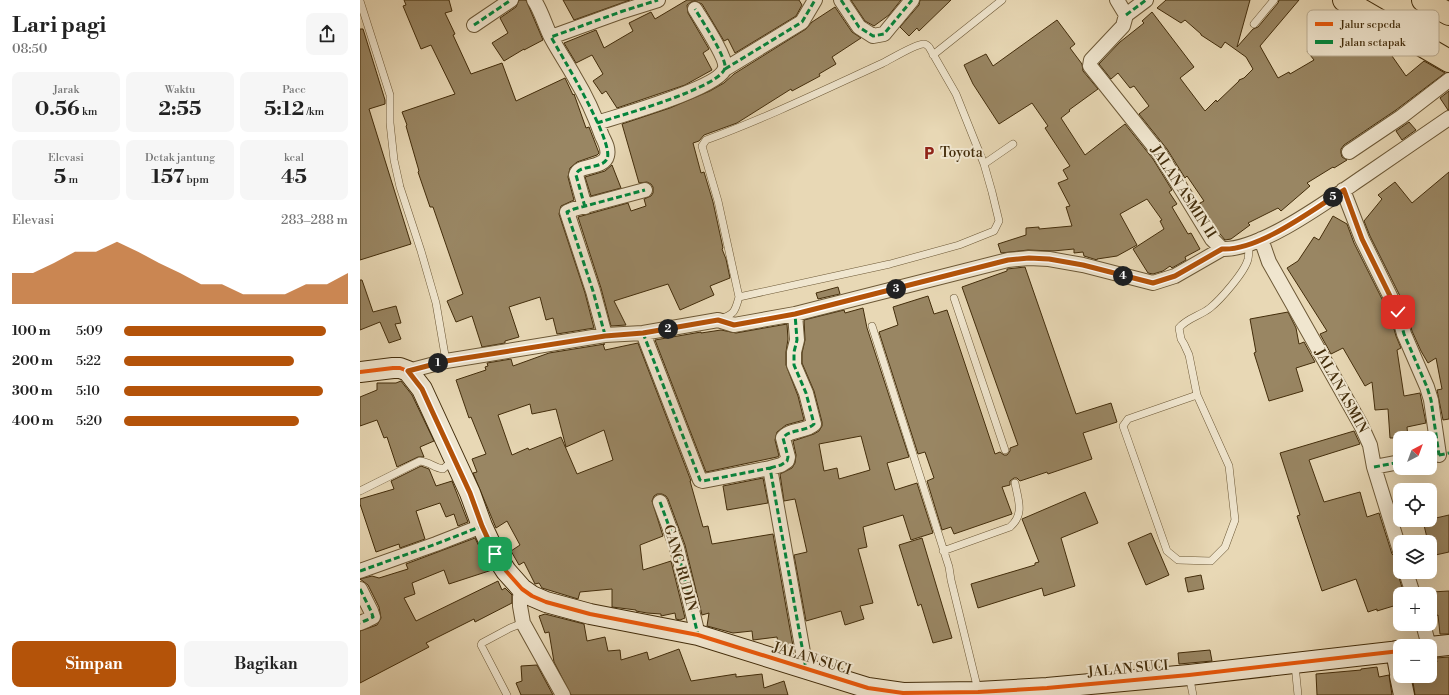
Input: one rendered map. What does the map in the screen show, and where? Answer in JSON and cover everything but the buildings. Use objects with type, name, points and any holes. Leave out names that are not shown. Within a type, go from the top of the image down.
[{"type":"main road","points":[[1344,0],[1361,10]]},
{"type":"main road","points":[[1423,0],[1449,14]]},
{"type":"main road","points":[[1439,55],[1449,61]]},
{"type":"street","points":[[474,25],[511,0]]},
{"type":"street","points":[[534,0],[544,18],[551,37],[576,79],[597,123],[608,151],[605,161],[577,172],[576,175],[585,207]]},
{"type":"street","points":[[551,37],[658,0]]},
{"type":"street","points":[[597,123],[694,91],[722,74],[725,69],[802,22],[815,0]]},
{"type":"street","points":[[842,0],[859,27],[873,36],[884,34],[912,0]]},
{"type":"street","points":[[1118,0],[1126,15],[1146,0]]},
{"type":"street","points":[[695,9],[718,48],[725,63],[725,69]]},
{"type":"street","name":"JALAN ASMIN II","points":[[1126,15],[1124,26],[1092,60],[1090,66],[1160,154],[1212,239],[1222,249],[1229,249],[1255,241],[1290,224],[1344,190],[1449,118]]},
{"type":"street","points":[[1349,152],[1401,117],[1449,80]]},
{"type":"street","points":[[605,336],[593,291],[567,213],[569,210],[646,190]]},
{"type":"street","points":[[1344,190],[1362,239],[1398,312],[1404,334],[1427,387],[1431,400],[1439,455]]},
{"type":"street","name":"JALAN ASMIN","points":[[1255,241],[1269,262],[1361,425],[1370,445],[1374,467],[1395,535]]},
{"type":"street","points":[[360,372],[400,368],[408,371],[446,361],[605,336],[643,333],[718,320],[734,325],[795,314],[1008,260],[1029,258],[1049,259],[1083,265],[1153,283],[1175,276],[1222,249]]},
{"type":"street","points":[[643,333],[679,429],[700,480],[703,481],[781,465],[787,461],[788,457],[783,438],[786,434],[810,427],[814,424],[806,393],[794,366],[796,340],[795,314]]},
{"type":"street","name":"JALAN SUCI","points":[[408,371],[422,389],[470,493],[482,526],[495,554],[510,576],[522,589],[532,596],[546,602],[590,614],[698,635],[868,688],[903,693],[950,694],[1048,691],[1393,652]]},
{"type":"street","points":[[1374,467],[1393,463]]},
{"type":"street","points":[[770,468],[806,669]]},
{"type":"street","name":"GANG RUDIN","points":[[660,502],[677,548],[698,635]]},
{"type":"street","points":[[360,570],[436,544],[482,526]]},
{"type":"street","points":[[360,589],[372,616],[360,623]]},
{"type":"street","points":[[522,589],[520,606],[523,622],[563,695]]},
{"type":"street","points":[[1437,646],[1449,645]]},
{"type":"street","points":[[1402,683],[1404,695]]},
{"type":"lane","points":[[933,55],[1002,0]]},
{"type":"lane","points":[[1254,24],[1274,0]]},
{"type":"lane","points":[[360,1],[390,96],[390,123],[394,160],[400,187],[421,250],[436,303],[446,361]]},
{"type":"lane","points":[[718,320],[728,316],[735,310],[739,297],[718,201],[702,146],[706,140],[782,110],[881,64],[913,47],[923,44],[929,47],[956,94],[984,164],[999,221],[994,231],[959,245],[890,264],[739,297]]},
{"type":"lane","points":[[984,164],[1013,144]]},
{"type":"lane","points":[[1197,396],[1128,419],[1123,426],[1167,551],[1178,560],[1211,561],[1226,547],[1235,520],[1228,466],[1197,396],[1189,355],[1181,338],[1179,328],[1182,323],[1210,308],[1231,286],[1246,266],[1255,241]]},
{"type":"lane","points":[[954,298],[1005,450]]},
{"type":"lane","points":[[872,326],[949,567],[978,692]]},
{"type":"lane","points":[[360,491],[420,461],[428,462],[438,469],[443,469],[454,459]]},
{"type":"lane","points":[[943,551],[1010,527],[1016,522],[1020,515],[1016,483]]},
{"type":"lane","points":[[506,695],[481,645],[482,643],[523,622]]},
{"type":"lane","points":[[1294,663],[1298,695]]},
{"type":"lane","points":[[1189,675],[1193,695]]},
{"type":"marked path","points":[[474,25],[511,0]]},
{"type":"marked path","points":[[585,207],[576,175],[581,169],[600,165],[604,162],[607,159],[607,150],[603,136],[586,99],[551,37],[658,0]]},
{"type":"marked path","points":[[725,69],[802,22],[815,0]]},
{"type":"marked path","points":[[841,0],[859,27],[873,36],[884,34],[912,0]]},
{"type":"marked path","points":[[1126,15],[1146,0]]},
{"type":"marked path","points":[[597,123],[645,108],[688,92],[719,76],[725,68],[725,63],[708,29],[695,9]]},
{"type":"marked path","points":[[605,335],[593,291],[567,212],[645,190]]},
{"type":"marked path","points":[[1343,190],[1362,239],[1398,312],[1404,334],[1427,387],[1431,400],[1439,455]]},
{"type":"marked path","points":[[770,468],[781,465],[787,461],[788,457],[783,438],[789,433],[811,427],[814,424],[806,393],[794,365],[794,352],[797,340],[795,314]]},
{"type":"marked path","points":[[643,333],[700,480],[703,481],[770,468],[806,669]]},
{"type":"marked path","points":[[1437,456],[1449,453]]},
{"type":"marked path","points":[[1374,467],[1393,463]]},
{"type":"marked path","points":[[660,502],[677,548],[698,635]]},
{"type":"marked path","points":[[360,571],[482,526]]},
{"type":"marked path","points":[[360,589],[373,617],[360,623]]},
{"type":"cycle path","points":[[408,371],[446,361],[605,335],[643,333],[718,320],[734,325],[795,314],[1008,260],[1029,258],[1049,259],[1083,265],[1153,283],[1175,276],[1222,249]]},
{"type":"cycle path","points":[[360,372],[393,368],[400,368],[408,371],[422,389],[470,493],[482,526],[495,554],[506,571],[522,589],[532,596],[546,602],[590,614],[698,635],[868,688],[903,693],[978,692],[1047,688],[1189,675],[1393,652]]},
{"type":"place","name":"Toyota","points":[[929,153]]},
{"type":"route","points":[[495,554],[482,526],[470,493],[422,389],[408,371],[446,361],[605,336],[643,333],[718,320],[734,325],[795,314],[1008,260],[1029,258],[1049,259],[1083,265],[1153,283],[1175,276],[1222,249],[1229,249],[1249,244],[1278,231],[1344,190],[1362,239],[1398,312]]}]
